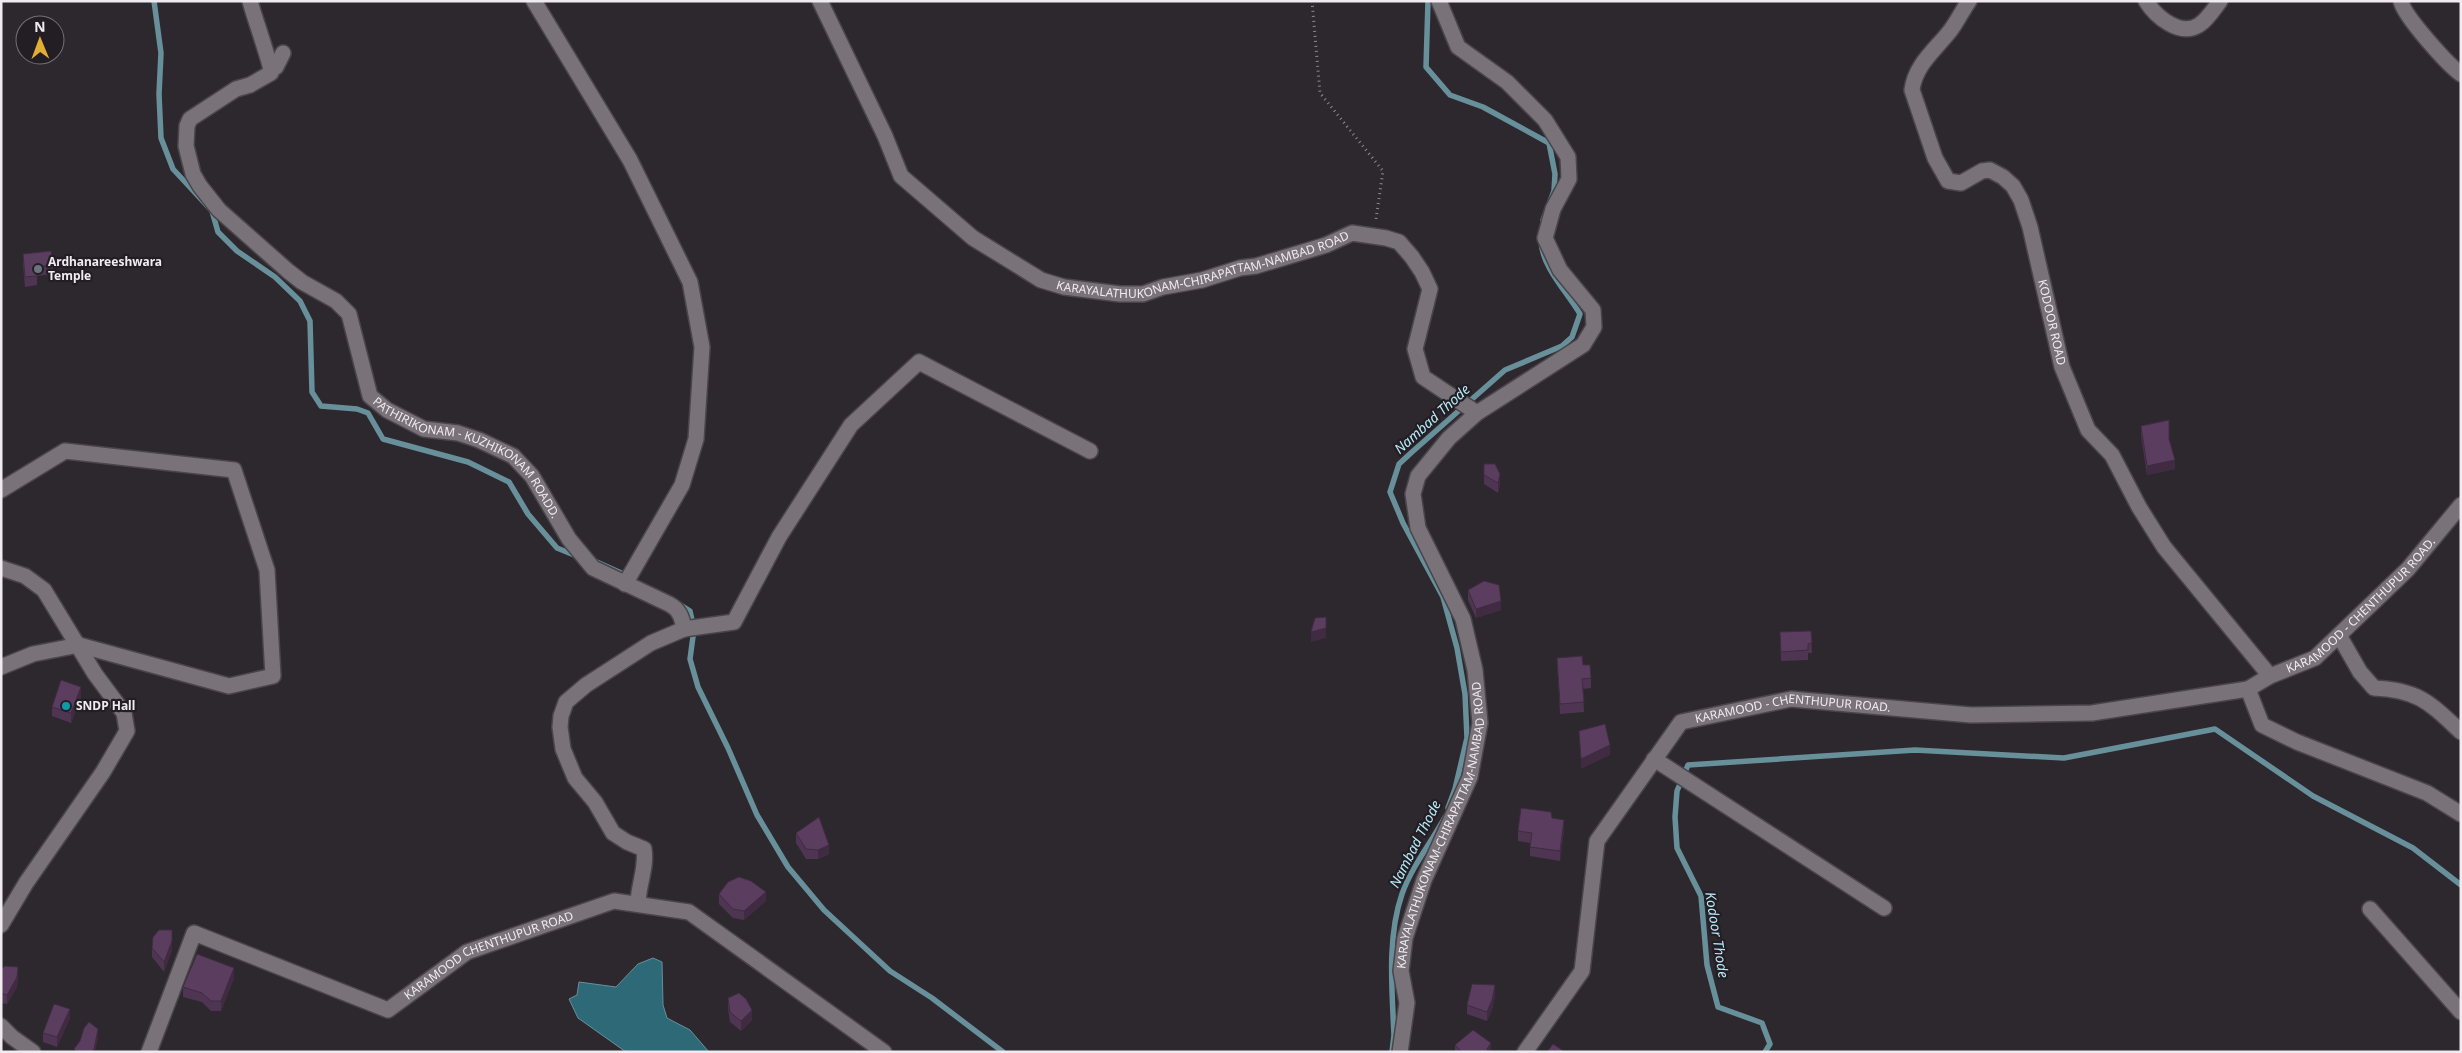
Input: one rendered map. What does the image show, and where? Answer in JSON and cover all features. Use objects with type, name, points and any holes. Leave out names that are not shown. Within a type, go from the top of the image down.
[{"type":"street","points":[[250,1],[266,56],[272,67],[276,67],[283,53]]},
{"type":"street","points":[[534,1],[630,160],[690,282],[702,347],[696,439],[682,485],[625,584]]},
{"type":"street","name":"KARAYALATHUKONAM-CHIRAPATTAM-NAMBAD ROAD","points":[[820,1],[885,136],[901,176],[973,238],[1041,280],[1064,287],[1100,292],[1143,294],[1288,258],[1352,233],[1374,235],[1399,242],[1420,267],[1430,289],[1415,349],[1423,377],[1477,413],[1448,438],[1418,476],[1414,494],[1418,528],[1463,619],[1475,670],[1480,724],[1470,776],[1424,880],[1405,938],[1401,970],[1407,1004],[1400,1052]]},
{"type":"street","points":[[1439,1],[1458,47],[1507,82],[1539,114],[1568,157],[1569,179],[1553,209],[1545,238],[1560,270],[1593,310],[1594,327],[1583,344],[1477,413]]},
{"type":"street","name":"KODOOR ROAD","points":[[1969,1],[1951,30],[1922,64],[1913,81],[1912,90],[1935,158],[1948,181],[1961,184],[1982,171],[1990,170],[2003,177],[2013,186],[2021,200],[2030,227],[2062,367],[2088,430],[2112,455],[2138,507],[2164,547],[2270,676]]},
{"type":"street","points":[[2146,1],[2152,9],[2173,26],[2188,30],[2200,24],[2220,1]]},
{"type":"street","points":[[2401,1],[2412,20],[2450,67],[2461,74]]},
{"type":"street","name":"PATHIRIKONAM - KUZHIKONAM ROADD.","points":[[272,67],[271,73],[250,85],[236,89],[190,119],[187,126],[186,146],[193,174],[200,186],[219,210],[288,271],[302,282],[336,300],[349,314],[370,396],[387,410],[424,429],[458,433],[513,456],[532,476],[569,539],[592,568],[676,608],[682,617],[684,628]]},
{"type":"street","points":[[638,904],[638,890],[645,857],[644,850],[614,833],[595,802],[575,778],[563,749],[560,722],[562,709],[575,694],[621,661],[664,637],[684,628],[734,622],[779,537],[850,425],[919,362],[1090,451]]},
{"type":"street","points":[[1,490],[65,451],[234,470],[267,570],[273,676],[229,686],[78,645],[33,654],[1,667]]},
{"type":"street","name":"KARAMOOD - CHENTHUPUR ROAD.","points":[[1525,1052],[1582,971],[1597,841],[1681,722],[1791,699],[1971,715],[2092,712],[2248,689],[2270,676],[2315,658],[2340,637],[2408,569],[2461,505]]},
{"type":"street","points":[[1,568],[25,576],[44,590],[110,696],[124,713],[127,731],[103,772],[26,883],[1,925]]},
{"type":"street","points":[[2340,637],[2360,672],[2374,688],[2392,688],[2420,697],[2437,709],[2461,732]]},
{"type":"street","points":[[2248,689],[2262,725],[2297,742],[2427,793],[2461,814]]},
{"type":"street","points":[[1654,760],[1884,908]]},
{"type":"street","name":"KARAMOOD CHENTHUPUR ROAD","points":[[149,1052],[194,933],[388,1010],[467,952],[614,901],[689,912],[884,1052]]},
{"type":"street","points":[[2370,909],[2461,1012]]},
{"type":"street","points":[[1,1026],[12,1037],[33,1052]]},
{"type":"path","points":[[1312,1],[1320,93],[1383,171],[1374,235]]},
{"type":"water","points":[[653,958],[662,962],[663,1005],[667,1018],[690,1030],[709,1052],[626,1052],[578,1018],[569,999],[577,995],[579,982],[616,987],[638,964]]},
{"type":"building","points":[[51,251],[53,265],[36,267],[37,276],[25,277],[23,254]]},
{"type":"building","points":[[2169,420],[2169,439],[2175,460],[2147,466],[2141,426]]},
{"type":"building","points":[[1484,464],[1495,464],[1500,474],[1498,483],[1484,475]]},
{"type":"building","points":[[1484,581],[1499,585],[1501,601],[1476,609],[1468,590]]},
{"type":"building","points":[[1326,617],[1326,628],[1311,632],[1315,618]]},
{"type":"building","points":[[1811,631],[1812,643],[1808,644],[1808,650],[1781,652],[1780,632]]},
{"type":"building","points":[[1582,656],[1583,665],[1590,665],[1591,678],[1582,679],[1584,702],[1560,704],[1557,658]]},
{"type":"building","points":[[61,680],[81,687],[71,713],[52,707]]},
{"type":"building","points":[[1605,724],[1610,745],[1581,759],[1579,731]]},
{"type":"building","points":[[1521,808],[1551,812],[1552,818],[1564,820],[1560,851],[1530,847],[1532,833],[1518,831]]},
{"type":"building","points":[[819,817],[829,845],[818,850],[806,849],[796,833]]},
{"type":"building","points":[[739,877],[751,881],[766,892],[744,911],[733,909],[719,894],[728,882]]},
{"type":"building","points":[[159,930],[172,930],[172,941],[164,962],[152,948],[153,937]]},
{"type":"building","points":[[197,954],[234,968],[221,1001],[211,1001],[202,993],[183,987]]},
{"type":"building","points":[[5,966],[18,967],[17,977],[7,995],[1,993],[1,969]]},
{"type":"building","points":[[1472,984],[1495,985],[1487,1012],[1467,1005]]},
{"type":"building","points":[[739,993],[746,999],[752,1010],[741,1021],[730,1012],[728,998]]},
{"type":"building","points":[[54,1004],[70,1009],[57,1037],[43,1033]]},
{"type":"building","points":[[89,1022],[98,1029],[94,1049],[92,1052],[77,1052],[74,1049]]},
{"type":"building","points":[[1473,1030],[1491,1043],[1487,1049],[1489,1052],[1462,1052],[1455,1045]]},
{"type":"building","points":[[1553,1044],[1565,1052],[1547,1052]]},
{"type":"waterway","points":[[154,1],[161,53],[159,94],[161,138],[173,169],[212,211],[218,232],[237,251],[275,277],[300,301],[310,321],[312,392],[321,406],[357,409],[368,413],[383,439],[468,462],[509,482],[528,514],[557,548],[579,557]]},
{"type":"waterway","name":"Nambad Thode","points":[[1428,1],[1426,67],[1450,95],[1483,107],[1549,143],[1555,174],[1554,191],[1543,220]]},
{"type":"waterway","name":"Nambad Thode","points":[[1448,808],[1455,789],[1467,738],[1465,694],[1457,648],[1443,597],[1403,523],[1390,492],[1399,464],[1505,370],[1562,346],[1572,337],[1580,314],[1550,270],[1542,251],[1541,241]]},
{"type":"waterway","points":[[590,559],[630,577]]},
{"type":"waterway","points":[[679,604],[690,611],[694,629],[690,659],[698,687],[728,748],[757,815],[788,867],[824,910],[890,971],[932,998],[1003,1052]]},
{"type":"waterway","name":"Kodoor Thode","points":[[1765,1052],[1770,1044],[1762,1023],[1718,1007],[1707,965],[1701,896],[1677,848],[1675,817],[1677,791],[1688,765],[1915,750],[2064,758],[2215,729],[2313,796],[2413,848],[2461,885]]},
{"type":"waterway","name":"Nambad Thode","points":[[1392,1052],[1394,1035],[1392,946],[1397,911],[1411,874],[1445,817]]},
{"type":"place","name":"Ardhanareeshwara Temple","points":[[38,269]]},
{"type":"place","name":"SNDP Hall","points":[[66,706]]}]
